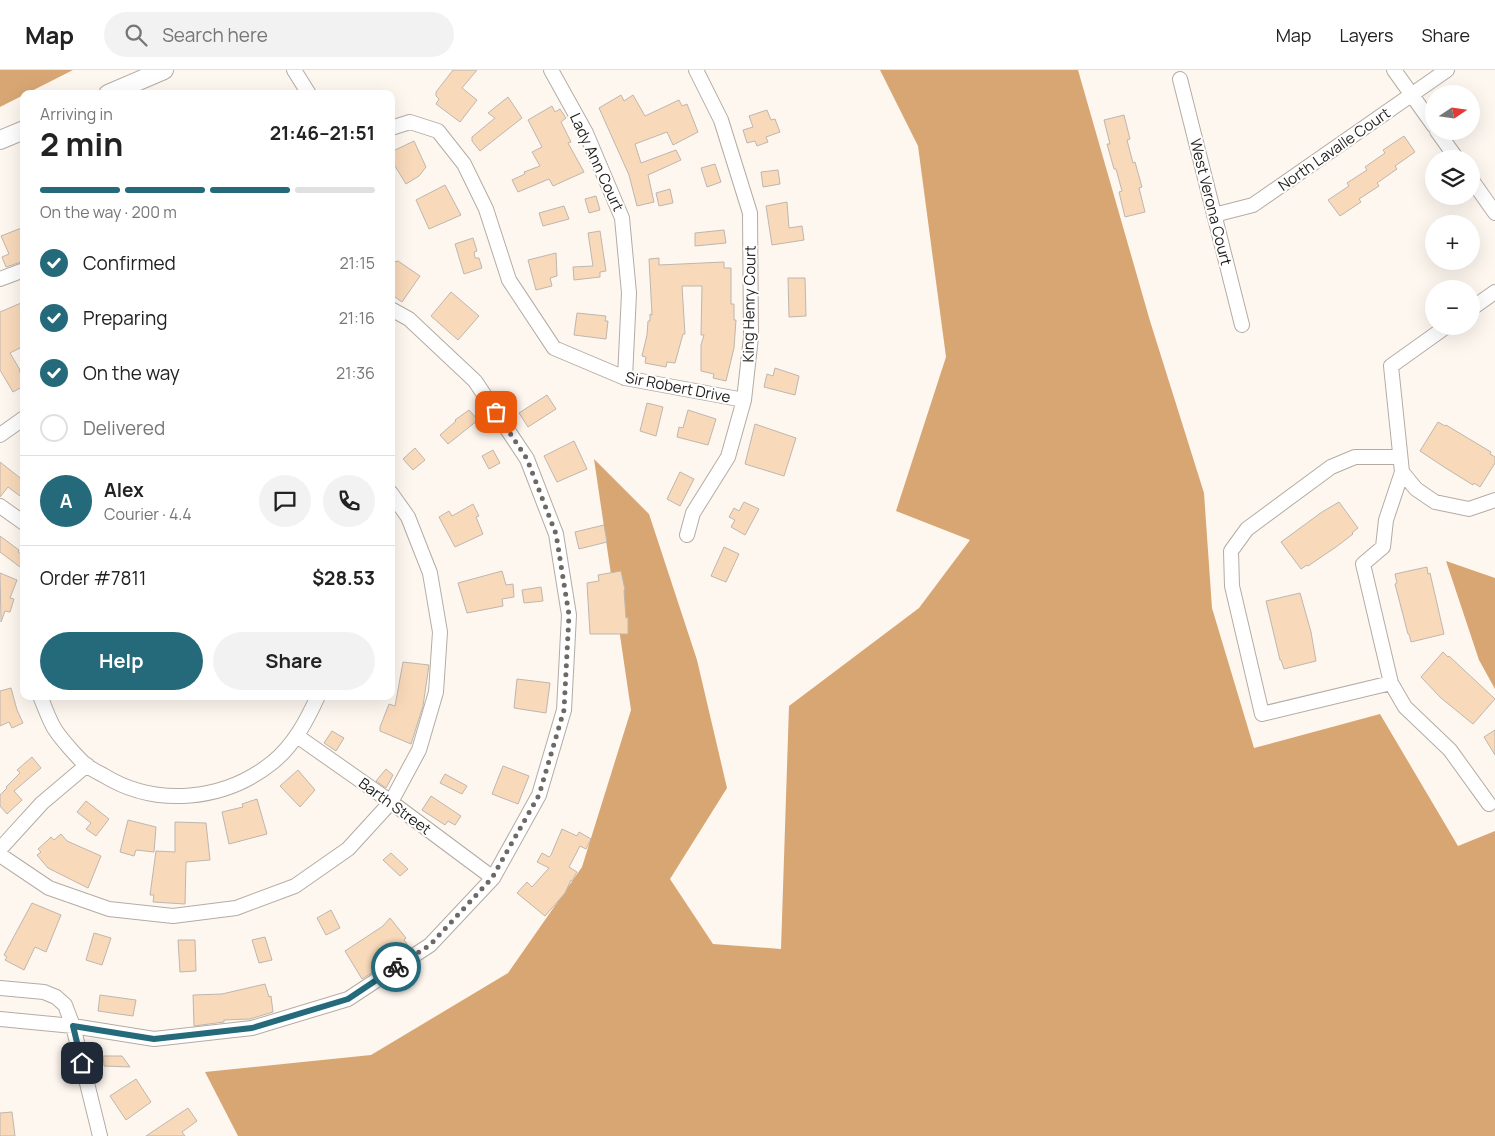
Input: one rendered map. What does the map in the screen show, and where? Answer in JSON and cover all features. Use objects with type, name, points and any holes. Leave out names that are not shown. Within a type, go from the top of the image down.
[{"type":"main road","points":[[117,90],[164,70]]},
{"type":"main road","points":[[0,140],[20,132]]},
{"type":"street","points":[[294,70],[306,90]]},
{"type":"street","name":"Lady Ann Court","points":[[551,70],[586,133],[622,218],[629,293],[625,378]]},
{"type":"street","name":"King Henry Court","points":[[687,536],[693,513],[728,457],[744,400],[751,337],[750,213],[721,120],[696,70]]},
{"type":"street","points":[[1394,70],[1425,114]]},
{"type":"street","name":"North Lavalle Court","points":[[1214,215],[1253,205],[1447,70]]},
{"type":"street","name":"West Verona Court","points":[[1180,79],[1242,326]]},
{"type":"street","name":"Sir Robert Drive","points":[[395,127],[410,122],[438,131],[464,164],[486,210],[509,280],[554,348],[625,378],[744,400]]},
{"type":"street","points":[[1480,192],[1495,213]]},
{"type":"street","points":[[0,279],[20,272]]},
{"type":"street","points":[[1480,303],[1495,292]]},
{"type":"street","points":[[0,1019],[73,1026],[154,1039],[252,1028],[348,999],[430,945],[492,878],[539,795],[564,710],[569,615],[556,534],[527,459],[475,381],[409,319],[395,312]]},
{"type":"street","points":[[1434,335],[1391,366],[1402,472],[1416,489],[1435,502],[1469,509],[1495,500]]},
{"type":"street","points":[[0,434],[20,421]]},
{"type":"street","points":[[1391,683],[1262,714],[1232,586],[1231,551],[1247,529],[1331,467],[1355,457],[1399,457]]},
{"type":"street","points":[[1402,472],[1386,520],[1383,547],[1364,564],[1391,683],[1405,707],[1450,750],[1489,804]]},
{"type":"street","points":[[0,856],[49,888],[109,910],[173,916],[236,908],[295,886],[348,850],[391,802],[419,750],[436,692],[440,632],[430,573],[408,517],[395,499]]},
{"type":"street","points":[[0,506],[20,520]]},
{"type":"street","points":[[42,700],[55,730],[86,765],[123,786],[147,794],[181,797],[215,793],[246,780],[274,762],[297,736],[316,700]]},
{"type":"street","name":"Barth Street","points":[[297,736],[391,802],[492,878]]},
{"type":"street","points":[[0,848],[42,803],[86,765]]},
{"type":"street","points":[[0,988],[44,992],[56,997],[65,1005],[73,1026],[100,1136]]},
{"type":"shaded area","points":[[0,70],[73,70],[34,90],[20,90],[20,97],[0,107]]},
{"type":"shaded area","points":[[880,70],[1078,70],[1150,321],[1204,493],[1212,608],[1254,748],[1380,714],[1458,846],[1495,831],[1495,1136],[238,1136],[205,1072],[371,1055],[508,973],[582,867],[631,710],[594,459],[649,514],[697,660],[727,788],[670,879],[713,944],[781,949],[789,706],[919,608],[970,540],[896,511],[946,357],[918,146]]},
{"type":"shaded area","points":[[1446,561],[1495,578],[1495,689],[1479,660]]},
{"type":"building","points":[[453,70],[477,70],[462,88],[477,100],[460,122],[436,104],[439,99],[436,96],[436,92]]},
{"type":"building","points":[[621,95],[624,101],[633,95],[645,116],[679,100],[682,106],[687,104],[698,132],[673,145],[667,132],[635,144],[641,163],[676,150],[681,160],[648,175],[654,202],[637,206],[629,175],[599,108]]},
{"type":"building","points":[[508,97],[522,118],[480,151],[472,141],[472,137],[495,118],[488,113]]},
{"type":"building","points":[[552,106],[555,112],[560,109],[566,118],[561,122],[571,142],[568,143],[584,172],[553,186],[549,179],[518,192],[512,180],[525,174],[524,172],[540,166],[532,152],[542,147],[528,120]]},
{"type":"building","points":[[767,110],[771,120],[775,119],[780,132],[766,137],[768,142],[757,146],[755,141],[747,143],[743,130],[753,127],[749,116]]},
{"type":"building","points":[[1124,115],[1130,139],[1127,140],[1142,187],[1139,188],[1145,212],[1125,217],[1119,192],[1122,191],[1107,144],[1110,144],[1104,120]]},
{"type":"building","points":[[1404,136],[1415,152],[1395,166],[1397,169],[1377,183],[1379,186],[1359,199],[1361,202],[1340,216],[1328,200],[1349,186],[1347,183],[1367,170],[1365,167],[1385,153],[1383,150]]},
{"type":"building","points":[[414,141],[426,167],[419,176],[406,184],[395,166],[395,150]]},
{"type":"building","points":[[715,164],[721,182],[707,187],[701,168]]},
{"type":"building","points":[[778,170],[780,184],[763,187],[761,172]]},
{"type":"building","points":[[445,185],[461,215],[429,229],[416,200]]},
{"type":"building","points":[[670,189],[673,203],[659,206],[656,193]]},
{"type":"building","points":[[596,196],[600,210],[589,213],[585,199]]},
{"type":"building","points":[[787,202],[789,228],[802,226],[804,240],[772,245],[766,206]]},
{"type":"building","points":[[564,206],[569,219],[543,226],[539,213]]},
{"type":"building","points":[[20,229],[20,262],[6,267],[2,257],[9,254],[1,236]]},
{"type":"building","points":[[724,230],[726,243],[695,246],[695,233]]},
{"type":"building","points":[[600,231],[606,271],[600,272],[600,277],[574,280],[573,267],[593,266],[588,233]]},
{"type":"building","points":[[473,238],[477,251],[474,252],[475,258],[479,258],[482,268],[464,274],[455,244]]},
{"type":"building","points":[[556,253],[557,276],[550,278],[552,286],[536,290],[528,260]]},
{"type":"building","points":[[659,258],[659,265],[724,262],[724,268],[731,268],[731,304],[734,304],[734,320],[736,320],[734,348],[726,381],[713,378],[714,374],[701,371],[701,345],[704,335],[701,335],[702,286],[682,286],[685,334],[683,334],[675,363],[667,362],[666,367],[645,363],[646,357],[642,356],[648,321],[650,321],[650,314],[652,315],[649,259]]},
{"type":"building","points":[[398,261],[420,276],[402,302],[395,297],[395,262]]},
{"type":"building","points":[[788,278],[805,278],[806,316],[789,317]]},
{"type":"building","points":[[451,292],[479,316],[458,340],[431,316]]},
{"type":"building","points":[[20,303],[20,348],[10,353],[20,370],[20,388],[13,392],[0,370],[0,312]]},
{"type":"building","points":[[577,313],[606,316],[605,321],[608,321],[606,339],[574,335]]},
{"type":"building","points":[[775,368],[799,376],[795,395],[764,387],[767,374],[773,376]]},
{"type":"building","points":[[547,395],[556,409],[528,427],[519,413]]},
{"type":"building","points":[[647,403],[663,407],[656,436],[640,431]]},
{"type":"building","points":[[469,410],[478,420],[448,444],[440,435],[455,420]]},
{"type":"building","points":[[688,410],[716,419],[708,445],[677,437],[679,427],[683,428]]},
{"type":"building","points":[[1438,422],[1491,452],[1490,454],[1495,457],[1495,463],[1480,487],[1474,483],[1473,485],[1420,451]]},
{"type":"building","points":[[755,424],[796,438],[784,476],[745,464]]},
{"type":"building","points":[[574,441],[587,469],[557,482],[544,456]]},
{"type":"building","points":[[415,448],[425,460],[413,470],[403,459]]},
{"type":"building","points":[[493,450],[500,463],[489,469],[482,456]]},
{"type":"building","points":[[0,462],[20,478],[20,496],[8,487],[0,497]]},
{"type":"building","points":[[680,472],[694,479],[680,506],[667,499]]},
{"type":"building","points":[[744,502],[759,509],[745,535],[731,527],[735,520],[729,517],[734,508],[739,511]]},
{"type":"building","points":[[1339,502],[1358,528],[1336,547],[1301,569],[1281,542]]},
{"type":"building","points":[[473,504],[479,516],[476,517],[483,534],[455,547],[439,517],[449,511],[452,516]]},
{"type":"building","points":[[604,525],[607,542],[579,549],[575,532]]},
{"type":"building","points":[[0,536],[19,550],[20,567],[0,552]]},
{"type":"building","points":[[724,547],[739,554],[726,582],[711,576]]},
{"type":"building","points":[[1427,567],[1444,634],[1411,642],[1395,584],[1397,583],[1395,574]]},
{"type":"building","points":[[502,571],[506,585],[513,584],[514,597],[502,599],[503,606],[467,613],[458,583]]},
{"type":"building","points":[[621,571],[625,590],[626,618],[628,617],[628,634],[590,634],[587,583],[599,581],[598,575]]},
{"type":"building","points":[[0,573],[17,580],[10,598],[14,599],[10,612],[5,611],[1,622]]},
{"type":"building","points":[[541,587],[543,601],[524,603],[522,590]]},
{"type":"building","points":[[1300,593],[1311,632],[1316,661],[1284,669],[1280,660],[1266,601]]},
{"type":"building","points":[[1443,652],[1495,699],[1473,724],[1441,698],[1421,677]]},
{"type":"building","points":[[403,662],[429,665],[423,706],[411,744],[380,731],[389,704],[395,706]]},
{"type":"building","points":[[517,679],[550,683],[546,713],[514,708]]},
{"type":"building","points":[[11,688],[23,723],[12,728],[9,722],[0,726],[0,691]]},
{"type":"building","points":[[1495,730],[1495,755],[1484,737]]},
{"type":"building","points":[[332,731],[344,738],[336,751],[324,743]]},
{"type":"building","points":[[32,757],[41,768],[14,791],[22,800],[7,814],[0,806],[0,795],[20,773],[17,770]]},
{"type":"building","points":[[503,766],[529,776],[518,804],[492,794]]},
{"type":"building","points":[[386,769],[393,775],[386,788],[376,781]]},
{"type":"building","points":[[298,770],[315,790],[300,807],[280,786]]},
{"type":"building","points":[[445,774],[467,786],[462,794],[440,783]]},
{"type":"building","points":[[431,796],[461,816],[455,825],[448,821],[445,825],[422,810]]},
{"type":"building","points":[[257,799],[267,834],[229,844],[222,812],[243,807],[242,804]]},
{"type":"building","points":[[86,801],[109,819],[96,836],[86,829],[91,823],[77,812]]},
{"type":"building","points":[[128,820],[156,827],[154,852],[136,850],[134,856],[120,852]]},
{"type":"building","points":[[175,822],[206,823],[210,860],[186,862],[185,904],[153,902],[154,895],[150,895],[156,851],[175,852]]},
{"type":"building","points":[[562,829],[577,836],[579,832],[591,839],[586,849],[580,846],[569,867],[577,872],[565,893],[545,916],[517,893],[527,882],[532,887],[549,868],[537,862],[542,853],[549,857],[551,855]]},
{"type":"building","points":[[61,834],[67,841],[101,856],[88,888],[48,868],[37,855],[41,852],[38,849],[51,837],[54,840]]},
{"type":"building","points":[[391,853],[408,869],[400,876],[383,860]]},
{"type":"building","points":[[32,903],[61,915],[46,952],[35,947],[24,970],[5,960],[7,957],[4,955]]},
{"type":"building","points":[[331,910],[340,928],[326,935],[317,918]]},
{"type":"building","points":[[390,918],[406,938],[404,940],[410,948],[362,979],[345,951],[383,926]]},
{"type":"building","points":[[94,933],[111,938],[102,965],[86,960]]},
{"type":"building","points":[[265,937],[272,960],[259,963],[252,940]]},
{"type":"building","points":[[178,940],[195,940],[196,971],[180,972]]},
{"type":"building","points":[[265,984],[269,997],[271,996],[273,1012],[250,1019],[224,1020],[224,1022],[194,1026],[193,995],[222,994]]},
{"type":"building","points":[[100,995],[136,1000],[133,1016],[98,1011]]},
{"type":"building","points":[[103,1056],[122,1056],[130,1067],[104,1066]]},
{"type":"building","points":[[136,1079],[151,1102],[126,1120],[110,1096]]},
{"type":"building","points":[[188,1108],[197,1121],[182,1132],[185,1136],[146,1136]]},
{"type":"building","points":[[12,1112],[15,1136],[0,1136],[0,1113]]},
{"type":"way so far","points":[[396,967],[430,945],[492,878],[539,795],[564,710],[569,615],[556,534],[527,459],[496,412]]},
{"type":"route","points":[[82,1063],[73,1026],[154,1039],[252,1028],[348,999],[396,967]]}]
